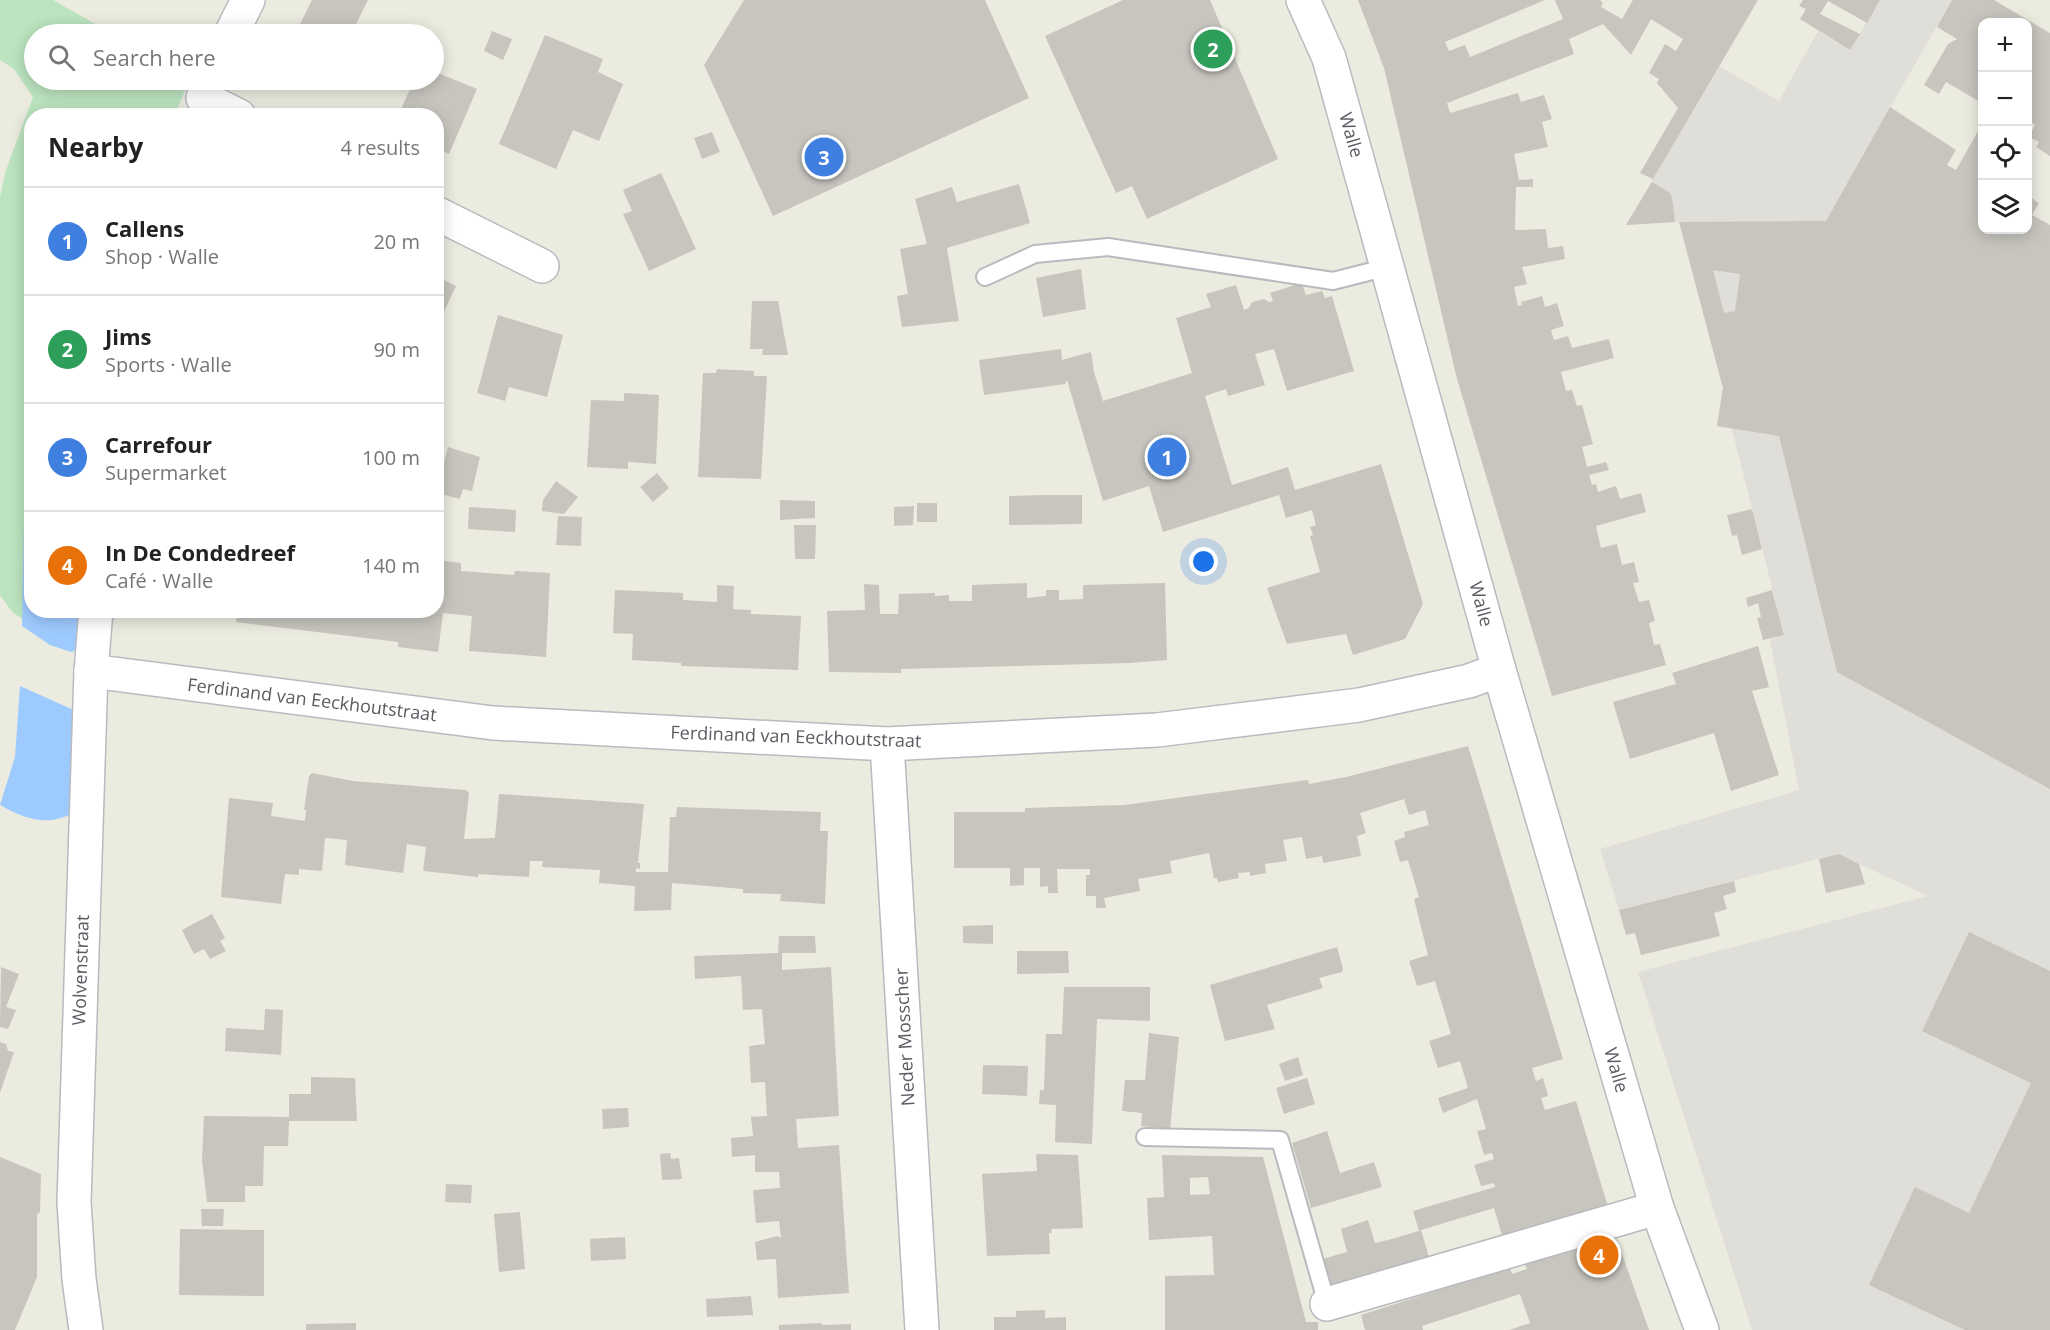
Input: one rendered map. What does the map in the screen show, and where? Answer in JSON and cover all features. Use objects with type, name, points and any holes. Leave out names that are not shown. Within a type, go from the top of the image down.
[{"type":"street","points":[[236,24],[248,0]]},
{"type":"street","name":"Walle","points":[[1303,0],[1329,58],[1499,670],[1657,1208],[1702,1330]]},
{"type":"street","points":[[203,98],[223,108]]},
{"type":"street","points":[[444,217],[542,266]]},
{"type":"street","name":"Wolvenstraat","points":[[86,1330],[79,1279],[74,1202],[91,671],[95,618]]},
{"type":"street","name":"Ferdinand van Eeckhoutstraat","points":[[91,671],[493,723],[887,744],[1157,730],[1359,705],[1470,681],[1499,670]]},
{"type":"street","name":"Neder Mosscher","points":[[887,744],[922,1330]]},
{"type":"street","points":[[1327,1304],[1657,1208]]},
{"type":"lane","points":[[985,277],[1035,254],[1107,247],[1333,281],[1388,267]]},
{"type":"lane","points":[[1145,1137],[1280,1140],[1327,1304]]},
{"type":"shaded area","points":[[1880,0],[1952,0],[1880,125],[1978,184],[1978,234],[2032,234],[2032,215],[2050,225],[2050,1330],[1752,1330],[1638,972],[1928,896],[1838,854],[1619,910],[1600,849],[1799,790],[1770,640],[1784,635],[1732,429],[1717,426],[1723,388],[1679,222],[1626,225],[1719,66],[1779,101],[1818,31],[1850,50]]},
{"type":"green space","points":[[0,0],[53,0],[95,24],[24,24],[24,84],[14,69],[0,60]]},
{"type":"green space","points":[[28,90],[185,90],[178,108],[29,108],[33,97]]},
{"type":"green space","points":[[24,121],[24,618],[38,618],[52,638],[12,612],[0,595],[0,197],[6,170]]},
{"type":"water","points":[[24,521],[24,618],[82,618],[81,648],[71,652],[50,645],[22,626]]},
{"type":"water","points":[[20,686],[76,711],[73,813],[54,820],[36,820],[0,805],[15,757]]},
{"type":"building","points":[[312,0],[368,0],[356,24],[300,24]]},
{"type":"building","points":[[744,0],[985,0],[1029,98],[773,216],[704,65]]},
{"type":"building","points":[[1123,0],[1210,0],[1278,159],[1147,219],[1132,186],[1116,193],[1045,36]]},
{"type":"building","points":[[1358,0],[1545,0],[1445,42],[1449,51],[1465,45],[1470,57],[1563,19],[1555,0],[1600,0],[1603,3],[1601,7],[1622,19],[1633,0],[1758,0],[1653,179],[1640,173],[1678,108],[1657,83],[1659,79],[1649,73],[1665,44],[1676,51],[1683,39],[1651,19],[1631,55],[1603,24],[1569,39],[1574,54],[1447,103],[1450,113],[1518,93],[1521,102],[1544,95],[1552,119],[1542,122],[1548,147],[1514,154],[1519,180],[1533,179],[1533,187],[1516,187],[1515,230],[1546,229],[1548,248],[1563,246],[1565,259],[1522,267],[1527,284],[1514,287],[1518,306],[1522,305],[1521,302],[1542,296],[1545,307],[1557,303],[1564,326],[1551,330],[1554,340],[1568,336],[1572,348],[1609,339],[1614,358],[1561,372],[1566,391],[1572,390],[1577,406],[1582,405],[1593,444],[1582,447],[1587,467],[1606,462],[1609,470],[1589,475],[1592,485],[1596,484],[1598,492],[1616,486],[1620,499],[1641,493],[1646,512],[1596,526],[1601,548],[1617,544],[1622,565],[1634,562],[1639,582],[1633,583],[1639,602],[1649,600],[1655,621],[1649,623],[1654,645],[1660,644],[1666,665],[1552,696],[1457,379],[1384,68]]},
{"type":"building","points":[[1803,0],[1880,0],[1867,23],[1828,1],[1820,14],[1860,34],[1850,50],[1800,19],[1806,9],[1799,6]]},
{"type":"building","points":[[1952,0],[1994,0],[2025,18],[1978,18],[1978,101],[1946,82],[1939,94],[1924,85],[1948,44],[1957,39],[1937,27]]},
{"type":"building","points":[[2032,22],[2050,33],[2050,156],[2036,147],[2039,142],[2032,138],[2035,125],[2032,123]]},
{"type":"building","points":[[492,31],[512,39],[503,60],[484,51]]},
{"type":"building","points":[[545,35],[603,59],[598,72],[623,84],[599,141],[573,130],[556,169],[499,144]]},
{"type":"building","points":[[444,75],[477,89],[449,154],[444,152],[444,108],[402,108],[410,90],[444,90]]},
{"type":"building","points":[[1890,107],[1956,150],[1947,165],[1956,170],[1978,131],[1978,234],[2032,234],[2032,215],[2050,225],[2050,789],[1837,672],[1779,436],[1717,426],[1723,388],[1679,222],[1826,221]],"holes":[[[1713,270],[1740,274],[1735,311],[1724,313]]]},
{"type":"building","points":[[712,132],[720,152],[702,159],[694,138]]},
{"type":"building","points":[[661,173],[696,249],[649,271],[623,214],[632,211],[623,190]]},
{"type":"building","points":[[1652,182],[1669,192],[1672,197],[1675,222],[1626,225]]},
{"type":"building","points":[[1019,184],[1030,223],[947,248],[959,321],[902,327],[897,296],[908,294],[900,249],[927,244],[915,199],[952,187],[957,202]]},
{"type":"building","points":[[2032,199],[2039,203],[2032,215]]},
{"type":"building","points":[[1081,269],[1086,309],[1043,317],[1036,278]]},
{"type":"building","points":[[444,280],[456,286],[444,312]]},
{"type":"building","points":[[1302,284],[1306,295],[1322,291],[1325,298],[1332,296],[1354,371],[1287,391],[1274,349],[1255,354],[1265,385],[1228,396],[1226,389],[1205,396],[1232,485],[1288,467],[1295,490],[1381,464],[1423,604],[1405,639],[1353,655],[1346,634],[1287,644],[1267,588],[1320,572],[1310,536],[1313,535],[1310,527],[1316,525],[1312,510],[1286,518],[1279,495],[1163,532],[1149,486],[1103,501],[1067,380],[1065,384],[984,395],[979,360],[1061,349],[1062,360],[1091,352],[1094,372],[1103,401],[1192,373],[1176,318],[1211,307],[1206,294],[1236,285],[1244,310],[1249,308],[1252,302],[1264,299],[1269,302],[1273,301],[1270,293]]},
{"type":"building","points":[[752,301],[778,301],[788,355],[762,355],[763,349],[750,349]]},
{"type":"building","points":[[498,315],[563,335],[547,397],[509,387],[505,401],[477,393]]},
{"type":"building","points":[[717,369],[754,371],[754,376],[767,376],[761,479],[698,477],[703,373],[716,373]]},
{"type":"building","points":[[624,393],[659,395],[656,464],[628,462],[628,469],[587,467],[591,400],[624,401]]},
{"type":"building","points":[[448,447],[480,457],[472,491],[463,489],[460,499],[444,495],[444,463]]},
{"type":"building","points":[[657,473],[669,488],[653,502],[640,487]]},
{"type":"building","points":[[556,481],[578,497],[564,514],[542,511],[543,500]]},
{"type":"building","points":[[1082,495],[1082,524],[1009,525],[1009,496]]},
{"type":"building","points":[[780,500],[815,501],[815,518],[780,520]]},
{"type":"building","points":[[917,503],[937,503],[937,522],[917,522]]},
{"type":"building","points":[[914,506],[913,525],[894,526],[894,507]]},
{"type":"building","points":[[469,507],[516,510],[515,532],[468,529]]},
{"type":"building","points":[[1752,509],[1762,549],[1742,555],[1737,535],[1732,536],[1727,515]]},
{"type":"building","points":[[558,516],[582,517],[581,546],[556,545]]},
{"type":"building","points":[[794,525],[816,525],[815,559],[795,559]]},
{"type":"building","points":[[444,561],[461,563],[461,571],[514,575],[515,571],[550,573],[546,657],[469,651],[472,616],[444,613]]},
{"type":"building","points":[[1027,583],[1027,598],[1046,596],[1046,590],[1059,590],[1059,600],[1083,599],[1083,585],[1165,583],[1167,660],[901,669],[901,673],[829,672],[827,611],[865,610],[864,584],[879,585],[880,614],[898,614],[899,594],[935,593],[935,596],[949,595],[949,601],[972,601],[972,585]]},
{"type":"building","points":[[717,585],[734,586],[733,609],[751,610],[751,614],[801,616],[798,670],[681,666],[681,663],[632,660],[633,634],[613,633],[615,590],[683,593],[683,600],[717,602]]},
{"type":"building","points":[[1772,590],[1784,635],[1763,640],[1757,618],[1761,617],[1758,603],[1748,607],[1746,598]]},
{"type":"building","points":[[236,618],[442,618],[438,652],[398,647],[398,642],[236,622]]},
{"type":"building","points":[[1758,646],[1769,687],[1752,691],[1779,775],[1731,791],[1714,733],[1630,759],[1613,702],[1676,684],[1672,673]]},
{"type":"building","points":[[1468,746],[1563,1059],[1532,1068],[1536,1081],[1543,1078],[1548,1096],[1541,1098],[1545,1110],[1576,1101],[1609,1210],[1504,1242],[1494,1208],[1421,1230],[1431,1264],[1328,1295],[1319,1260],[1347,1252],[1341,1229],[1368,1220],[1375,1243],[1388,1240],[1419,1231],[1413,1211],[1495,1187],[1494,1183],[1481,1186],[1474,1165],[1494,1159],[1492,1153],[1484,1155],[1477,1131],[1486,1129],[1477,1099],[1443,1113],[1438,1098],[1468,1088],[1460,1061],[1438,1068],[1429,1041],[1451,1034],[1435,981],[1417,986],[1409,961],[1428,955],[1414,899],[1419,897],[1408,860],[1400,862],[1394,841],[1405,837],[1404,832],[1429,825],[1425,810],[1409,815],[1404,799],[1360,813],[1366,833],[1357,836],[1361,856],[1323,863],[1322,856],[1306,859],[1302,837],[1283,840],[1287,861],[1265,864],[1266,873],[1250,876],[1250,872],[1238,873],[1239,878],[1218,882],[1217,878],[1214,878],[1209,853],[1170,861],[1172,873],[1138,879],[1140,891],[1104,898],[1106,908],[1096,908],[1096,896],[1086,896],[1086,875],[1090,875],[1090,869],[1057,869],[1058,893],[1048,893],[1048,886],[1040,887],[1040,868],[1024,868],[1024,885],[1010,886],[1010,868],[954,868],[954,812],[1025,812],[1025,808],[1124,805],[1308,780],[1309,784]]},
{"type":"building","points":[[312,773],[353,781],[466,790],[469,793],[464,839],[495,838],[499,794],[644,804],[638,863],[640,863],[640,869],[636,868],[636,872],[668,872],[670,817],[676,817],[677,807],[821,812],[820,831],[828,831],[825,904],[780,901],[781,894],[743,893],[743,889],[672,883],[671,910],[634,911],[635,886],[599,883],[600,870],[542,867],[543,861],[530,861],[529,877],[478,874],[478,877],[423,871],[426,847],[407,844],[403,873],[345,865],[347,840],[325,838],[322,871],[299,869],[299,875],[285,874],[281,904],[221,897],[229,798],[273,803],[271,816],[305,821],[306,810],[304,810],[309,776]]},
{"type":"building","points":[[1839,854],[1859,864],[1865,884],[1826,893],[1819,859]]},
{"type":"building","points":[[1734,881],[1736,892],[1723,896],[1727,909],[1714,913],[1720,936],[1641,955],[1635,933],[1626,935],[1619,910]]},
{"type":"building","points":[[212,914],[225,938],[220,941],[226,951],[210,959],[204,949],[194,954],[182,930]]},
{"type":"building","points":[[993,925],[993,944],[963,943],[963,926]]},
{"type":"building","points":[[1969,932],[2050,971],[2050,1330],[1965,1330],[1869,1285],[1915,1187],[1969,1213],[2031,1083],[1922,1031]]},
{"type":"building","points":[[779,936],[815,936],[816,953],[782,953],[782,970],[831,967],[839,1116],[796,1119],[798,1148],[839,1145],[849,1293],[778,1298],[776,1259],[757,1260],[755,1242],[777,1236],[781,1238],[779,1221],[756,1223],[753,1190],[780,1188],[779,1172],[755,1172],[755,1155],[732,1157],[731,1138],[753,1136],[751,1117],[767,1116],[765,1082],[751,1083],[749,1046],[765,1044],[762,1009],[743,1010],[741,976],[695,979],[694,956],[778,953]]},
{"type":"building","points":[[1337,947],[1342,972],[1319,978],[1323,988],[1267,1005],[1275,1029],[1225,1041],[1210,985]]},
{"type":"building","points":[[1017,951],[1068,951],[1069,973],[1017,974]]},
{"type":"building","points":[[1,967],[19,974],[6,1007],[16,1010],[8,1029],[0,1027]]},
{"type":"building","points":[[1064,987],[1150,987],[1150,1021],[1097,1019],[1092,1144],[1055,1142],[1056,1105],[1039,1104],[1040,1090],[1044,1090],[1046,1034],[1062,1034]]},
{"type":"building","points":[[265,1009],[283,1010],[281,1055],[225,1051],[226,1028],[264,1030]]},
{"type":"building","points":[[1149,1033],[1179,1037],[1170,1129],[1141,1126],[1142,1113],[1122,1111],[1125,1080],[1145,1080]]},
{"type":"building","points":[[0,1042],[6,1044],[8,1051],[14,1052],[0,1093]]},
{"type":"building","points":[[1298,1057],[1303,1075],[1285,1081],[1279,1064]]},
{"type":"building","points":[[983,1065],[1028,1066],[1027,1096],[982,1094]]},
{"type":"building","points":[[311,1077],[355,1078],[357,1121],[289,1121],[288,1146],[264,1146],[263,1186],[245,1186],[245,1202],[207,1202],[202,1160],[204,1116],[289,1117],[289,1094],[311,1094]]},
{"type":"building","points":[[1307,1078],[1315,1104],[1284,1114],[1276,1088]]},
{"type":"building","points":[[628,1108],[629,1127],[603,1129],[602,1109]]},
{"type":"building","points":[[1327,1131],[1340,1173],[1374,1162],[1382,1187],[1311,1208],[1292,1143]]},
{"type":"building","points":[[670,1153],[671,1159],[679,1158],[682,1179],[662,1180],[660,1154]]},
{"type":"building","points":[[1036,1154],[1078,1155],[1083,1228],[1051,1229],[1052,1233],[1049,1233],[1050,1254],[987,1256],[982,1174],[1037,1171]]},
{"type":"building","points":[[1162,1155],[1263,1157],[1306,1322],[1318,1322],[1318,1330],[1165,1330],[1165,1276],[1214,1275],[1212,1236],[1149,1240],[1147,1198],[1164,1197]],"holes":[[[1208,1177],[1210,1194],[1190,1195],[1190,1178]]]},
{"type":"building","points":[[0,1157],[41,1174],[40,1212],[37,1214],[37,1277],[15,1330],[0,1330]]},
{"type":"building","points":[[446,1184],[472,1185],[471,1203],[445,1202]]},
{"type":"building","points":[[201,1209],[224,1209],[223,1226],[202,1226]]},
{"type":"building","points":[[520,1212],[525,1269],[499,1272],[494,1214]]},
{"type":"building","points":[[180,1229],[264,1230],[264,1296],[179,1295]]},
{"type":"building","points":[[625,1237],[626,1259],[591,1261],[590,1239]]},
{"type":"building","points":[[1616,1237],[1649,1330],[1509,1330],[1530,1323],[1520,1294],[1422,1326],[1423,1330],[1365,1330],[1361,1315],[1510,1267],[1512,1274],[1527,1269],[1525,1264]]},
{"type":"building","points":[[751,1296],[753,1315],[707,1317],[706,1299]]},
{"type":"building","points":[[1045,1310],[1045,1318],[1066,1317],[1066,1330],[994,1330],[994,1317],[1016,1317],[1016,1311]]},
{"type":"building","points":[[356,1323],[356,1330],[306,1330],[306,1324]]},
{"type":"building","points":[[821,1323],[822,1325],[851,1324],[851,1330],[779,1330],[779,1325]]},
{"type":"place","name":"Jims","points":[[1213,49]]},
{"type":"place","name":"Carrefour","points":[[824,157]]},
{"type":"place","name":"Callens","points":[[1167,457]]},
{"type":"place","name":"In De Condedreef","points":[[1599,1255]]}]
